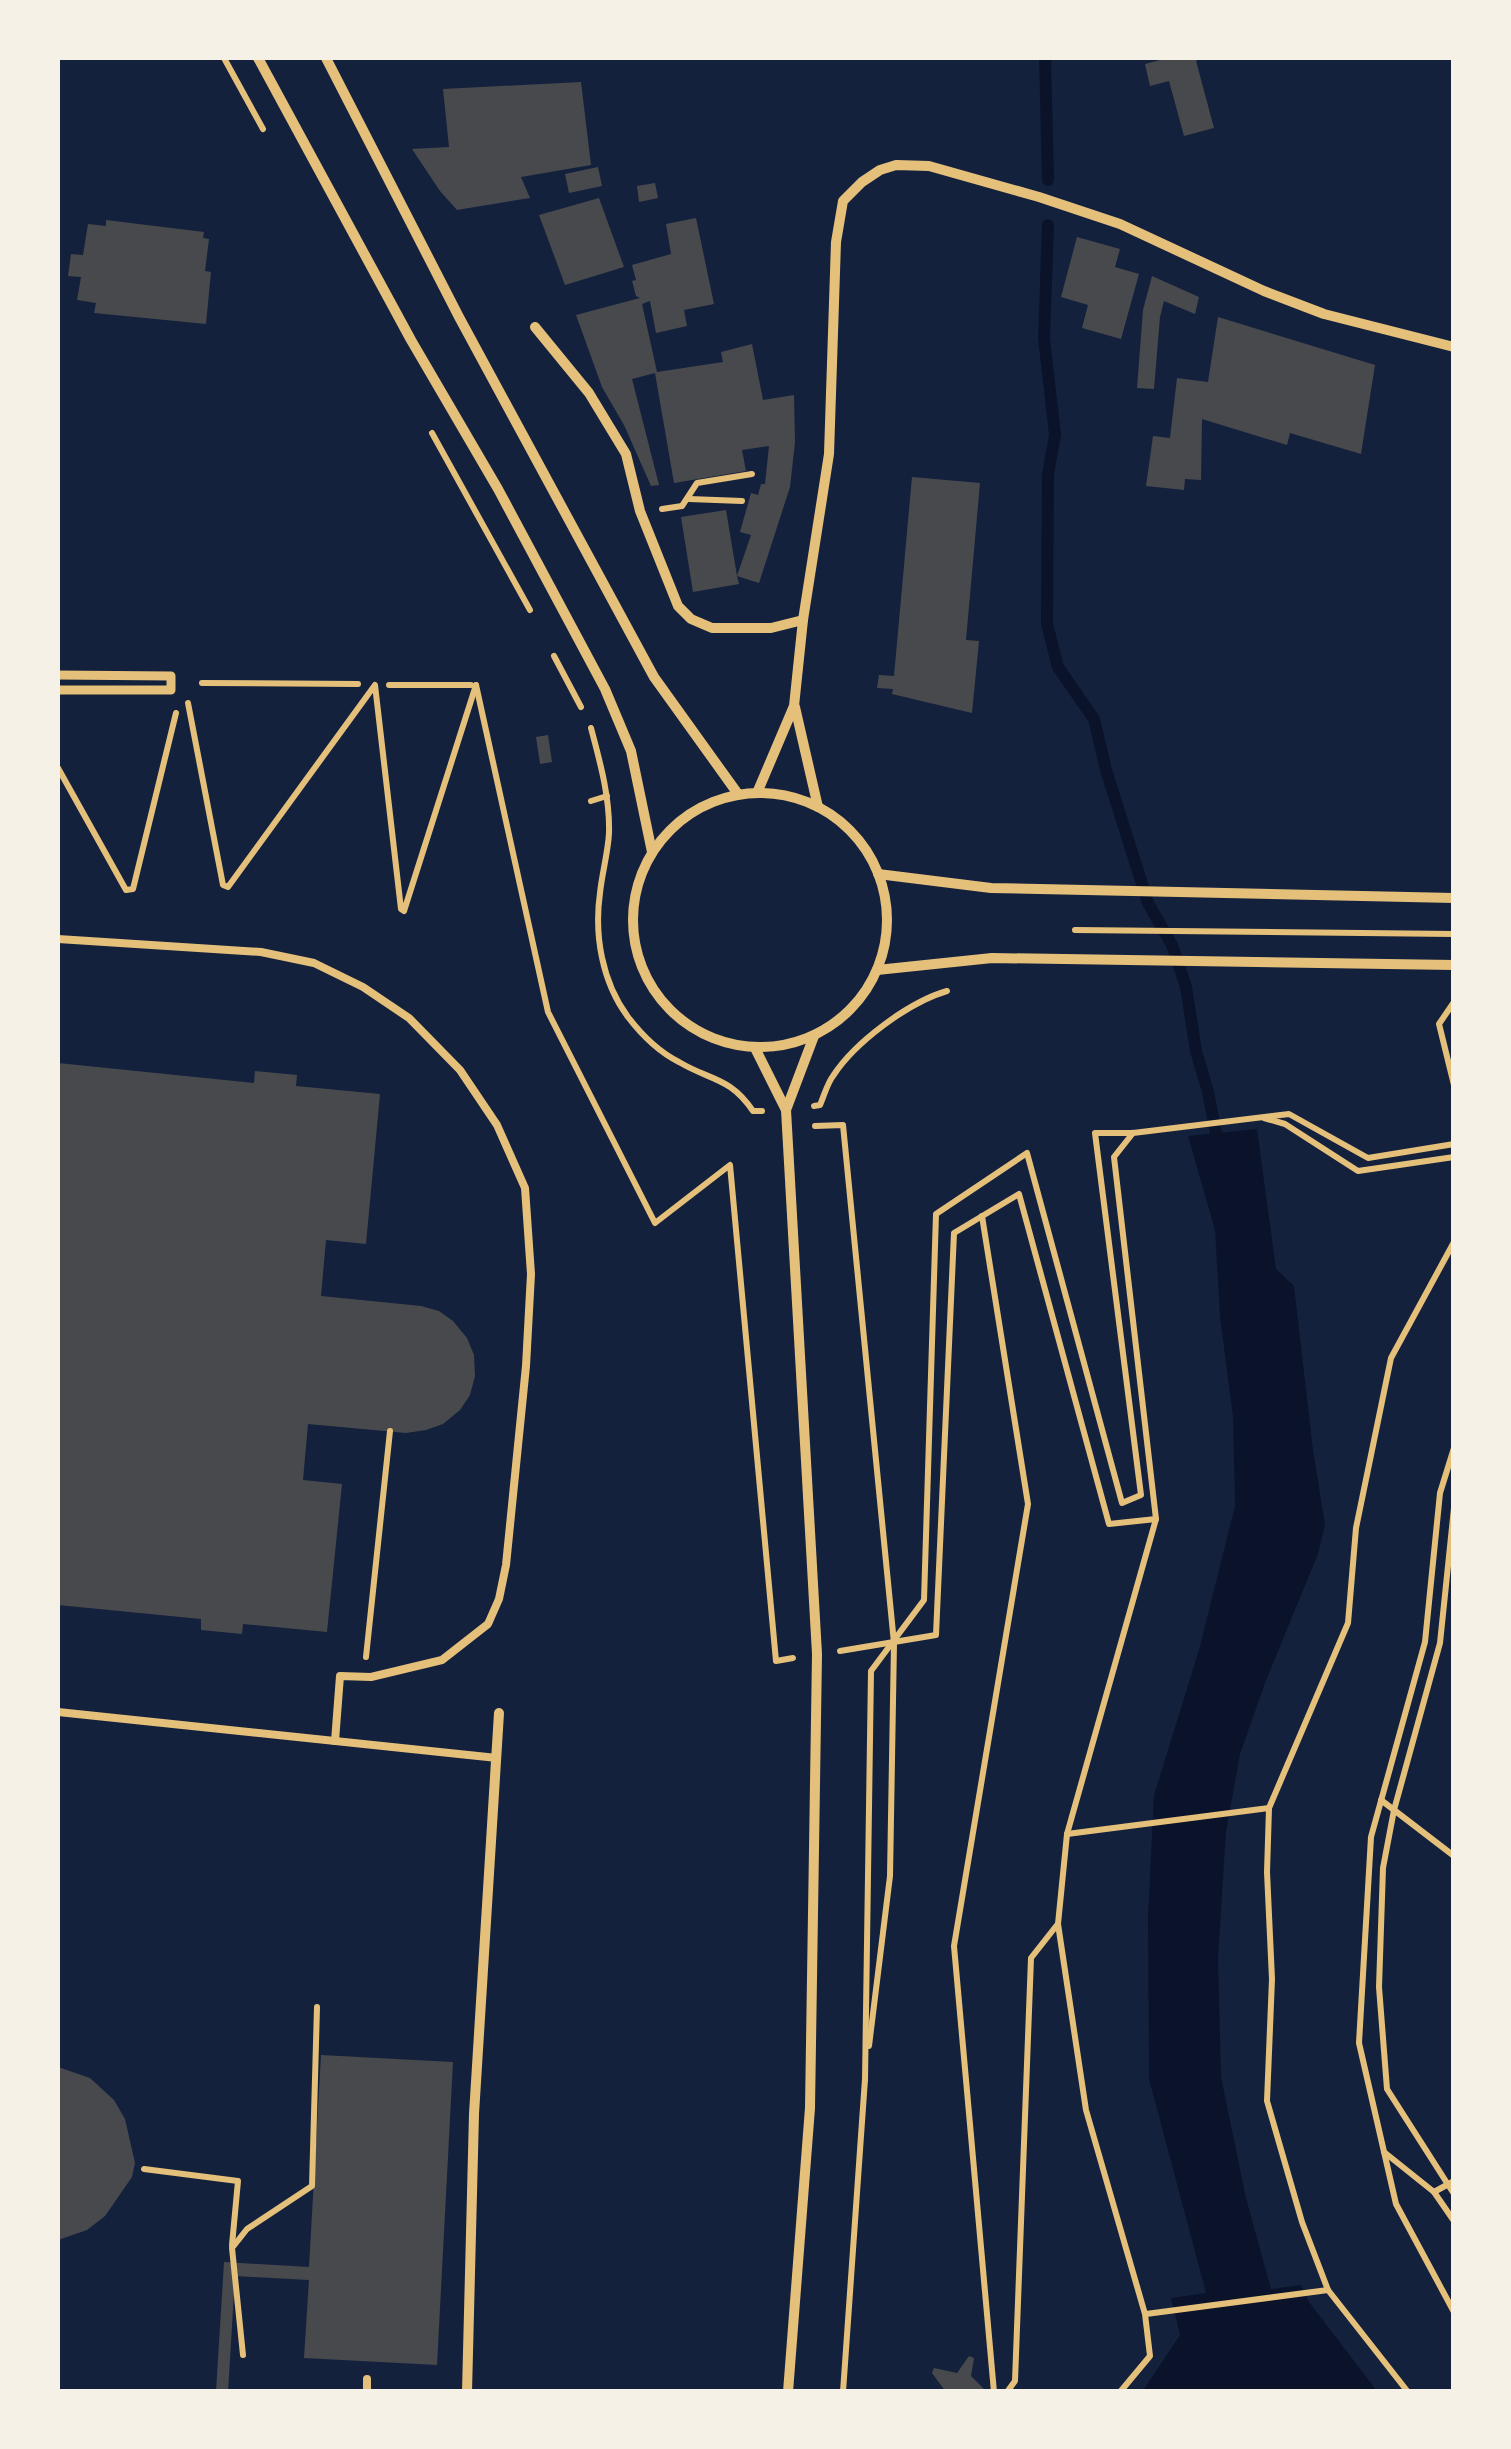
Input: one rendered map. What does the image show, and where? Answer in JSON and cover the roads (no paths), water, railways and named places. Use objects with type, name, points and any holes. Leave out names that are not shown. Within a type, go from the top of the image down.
[{"type":"street","points":[[258,58],[605,689],[630,751],[652,852]]},
{"type":"street","points":[[326,58],[459,317],[654,677],[738,794]]},
{"type":"street","points":[[756,793],[794,706],[828,454],[836,242],[843,202],[880,170],[929,166],[1039,197],[1120,224],[1264,291],[1324,314],[1454,348]]},
{"type":"street","points":[[534,327],[588,393],[626,454],[640,510],[678,606],[691,620],[712,628],[772,628],[803,620]]},
{"type":"street","points":[[58,676],[171,676],[171,690],[58,690]]},
{"type":"street","points":[[794,706],[818,806]]},
{"type":"street","points":[[738,794],[798,798],[818,806],[854,834],[878,874],[885,897],[887,922],[877,970],[852,1009],[814,1036],[795,1044],[755,1048],[730,1045],[686,1026],[668,1010],[641,969],[635,946],[634,897],[652,852],[672,828],[698,808],[738,794]]},
{"type":"street","points":[[878,874],[991,888],[1454,898]]},
{"type":"street","points":[[877,970],[992,958],[1454,965]]},
{"type":"street","points":[[786,1110],[814,1036]]},
{"type":"street","points":[[755,1048],[786,1110],[817,1654],[810,2108],[788,2392]]},
{"type":"street","points":[[466,2392],[474,2114],[500,1713]]},
{"type":"lane","points":[[58,939],[261,952],[314,963],[362,987],[409,1018],[460,1070],[497,1125],[525,1188],[531,1274],[526,1366],[506,1565],[499,1599],[488,1624],[442,1660],[370,1677],[340,1676],[335,1741]]},
{"type":"lane","points":[[58,1712],[497,1758]]},
{"type":"lane","points":[[366,2392],[367,2379]]},
{"type":"water","points":[[1257,1129],[1276,1269],[1294,1286],[1325,1525],[1318,1554],[1240,1754],[1226,1832],[1218,1957],[1221,2077],[1246,2198],[1271,2289],[1301,2285],[1309,2302],[1377,2391],[1142,2392],[1180,2335],[1171,2298],[1206,2293],[1149,2079],[1148,1916],[1154,1795],[1199,1650],[1235,1506],[1233,1417],[1220,1317],[1215,1230],[1188,1136]]},
{"type":"waterway","points":[[1045,58],[1048,180]]},
{"type":"waterway","points":[[1048,225],[1044,338],[1055,435],[1048,474],[1047,624],[1058,667],[1094,719],[1148,903],[1172,945],[1186,987],[1219,1149]]}]
